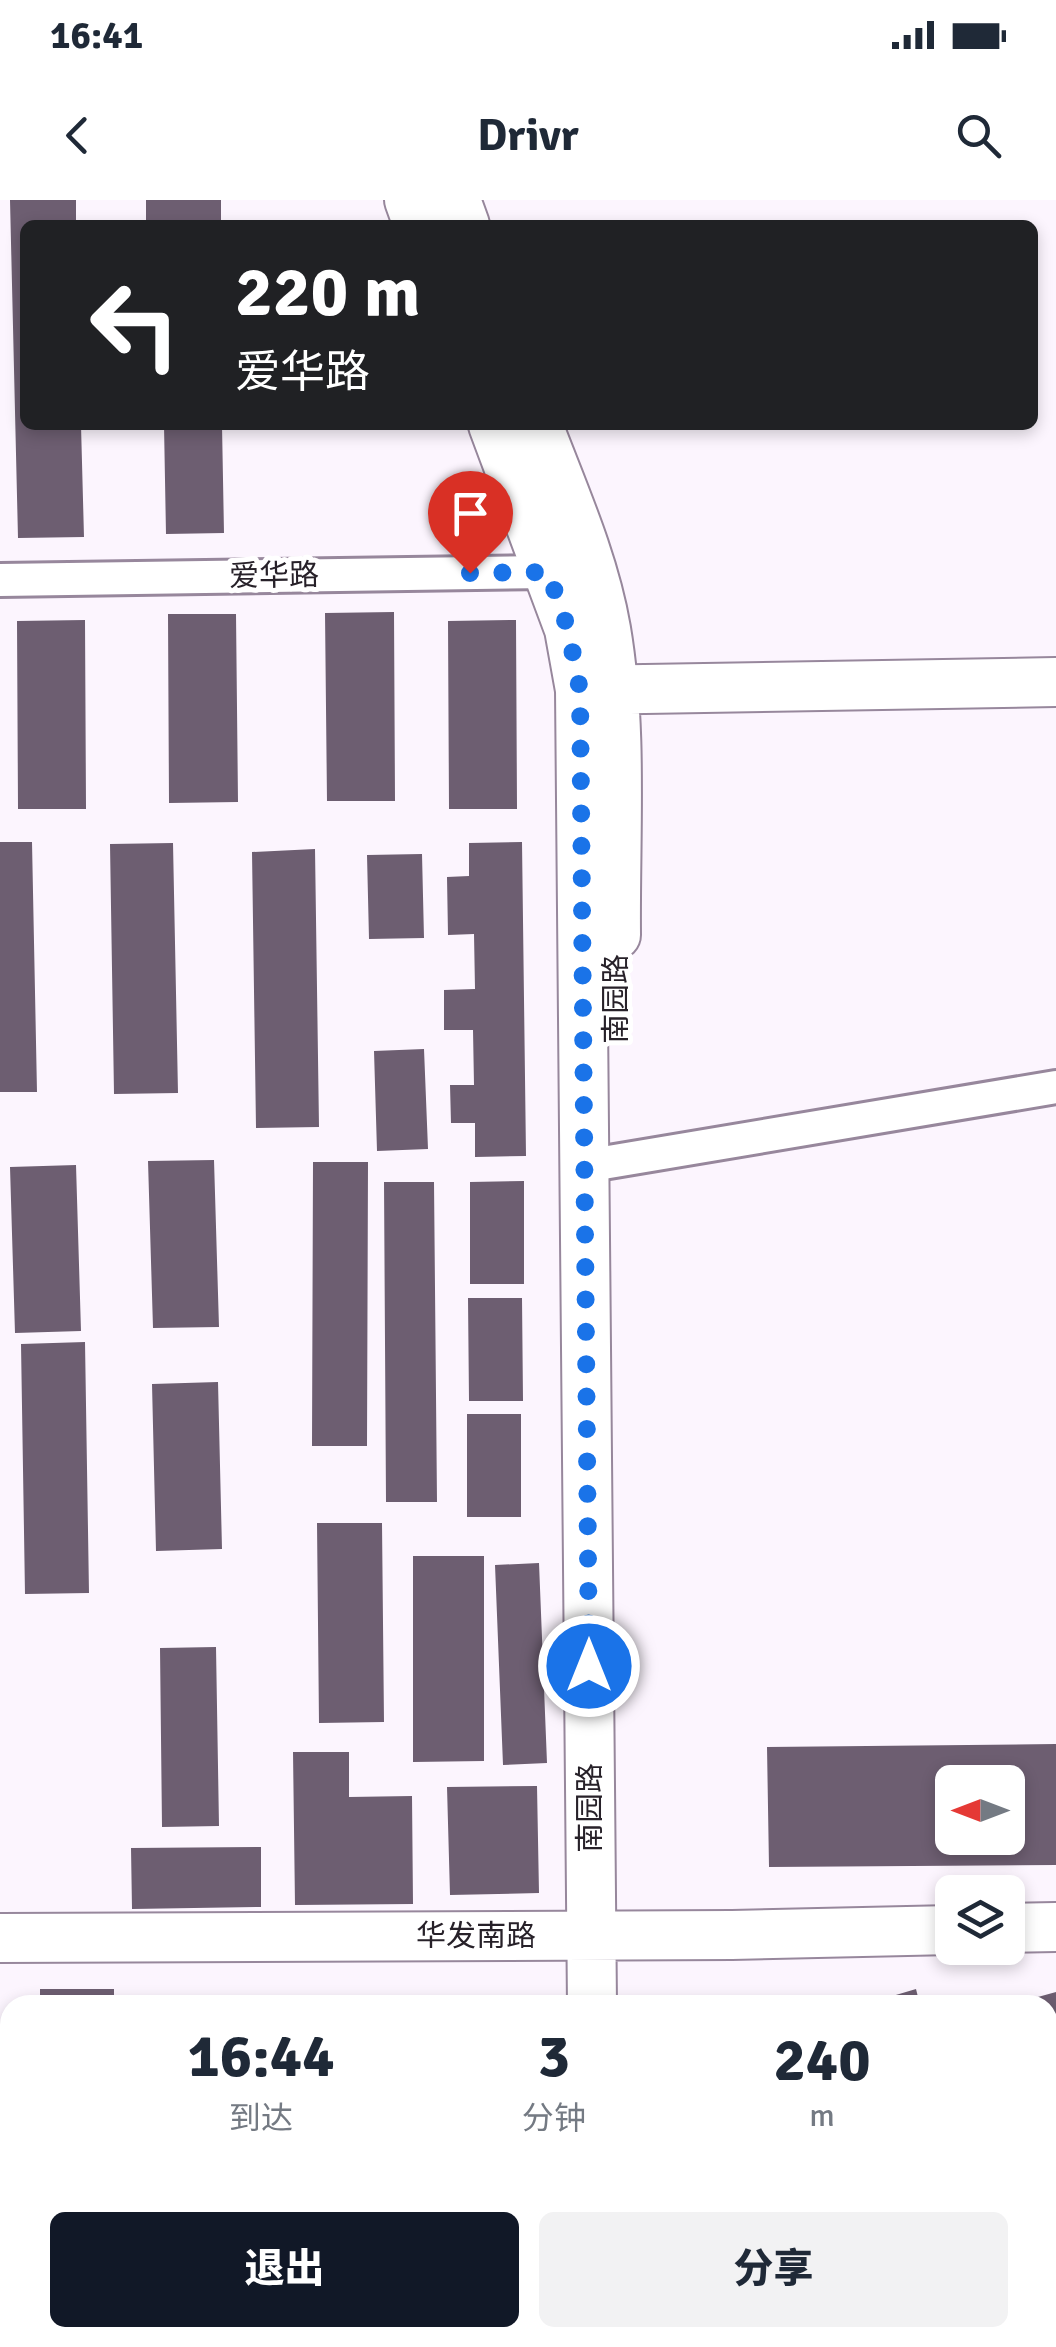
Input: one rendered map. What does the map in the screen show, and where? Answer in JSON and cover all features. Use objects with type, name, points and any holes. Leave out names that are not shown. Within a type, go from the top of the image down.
[{"type":"main road","name":"南园路","points":[[495,430],[568,629],[597,690]]},
{"type":"main road","name":"南园路","points":[[540,430],[592,569],[606,625],[597,690],[606,1935],[594,1995]]},
{"type":"main road","points":[[597,690],[1056,682]]},
{"type":"main road","points":[[1025,1928],[1056,1927]]},
{"type":"main road","name":"华发南路","points":[[0,1938],[935,1930]]},
{"type":"main road","name":"南园路","points":[[606,1935],[619,1995]]},
{"type":"street","name":"爱华路","points":[[0,580],[548,572]]},
{"type":"street","points":[[601,1163],[1056,1087]]},
{"type":"building","points":[[10,200],[76,200],[76,220],[20,220],[20,430],[81,430],[84,537],[18,538]]},
{"type":"building","points":[[146,200],[221,200],[221,220],[146,220]]},
{"type":"building","points":[[164,430],[222,430],[224,533],[166,534]]},
{"type":"building","points":[[394,612],[395,801],[327,801],[325,613]]},
{"type":"building","points":[[168,614],[236,614],[238,802],[169,803]]},
{"type":"building","points":[[85,620],[86,809],[18,809],[17,621]]},
{"type":"building","points":[[516,620],[517,809],[449,809],[448,621]]},
{"type":"building","points":[[0,842],[32,842],[37,1092],[0,1092]]},
{"type":"building","points":[[522,842],[526,1156],[475,1157],[475,1123],[451,1123],[450,1085],[474,1085],[473,1030],[444,1030],[444,990],[475,989],[474,934],[448,935],[447,877],[469,876],[469,843]]},
{"type":"building","points":[[173,843],[178,1093],[114,1094],[110,844]]},
{"type":"building","points":[[315,849],[319,1127],[256,1128],[252,852]]},
{"type":"building","points":[[422,854],[424,938],[369,939],[367,855]]},
{"type":"building","points":[[424,1049],[428,1149],[377,1151],[374,1051]]},
{"type":"building","points":[[214,1160],[219,1327],[153,1328],[148,1161]]},
{"type":"building","points":[[313,1162],[368,1162],[367,1446],[312,1446]]},
{"type":"building","points":[[76,1165],[81,1331],[15,1333],[10,1167]]},
{"type":"building","points":[[524,1181],[524,1284],[470,1284],[470,1182]]},
{"type":"building","points":[[384,1182],[434,1182],[437,1502],[386,1502]]},
{"type":"building","points":[[468,1298],[522,1298],[523,1401],[469,1401]]},
{"type":"building","points":[[85,1342],[89,1593],[25,1594],[21,1344]]},
{"type":"building","points":[[218,1382],[222,1549],[156,1551],[152,1384]]},
{"type":"building","points":[[467,1414],[521,1414],[521,1517],[467,1517]]},
{"type":"building","points":[[317,1523],[382,1523],[384,1722],[319,1723]]},
{"type":"building","points":[[413,1556],[484,1556],[484,1761],[413,1762]]},
{"type":"building","points":[[539,1563],[547,1763],[503,1765],[495,1565]]},
{"type":"building","points":[[216,1647],[219,1826],[162,1827],[160,1648]]},
{"type":"building","points":[[1056,1744],[1056,1865],[769,1867],[767,1747]]},
{"type":"building","points":[[293,1752],[349,1752],[349,1797],[412,1796],[413,1904],[295,1905]]},
{"type":"building","points":[[537,1786],[539,1893],[450,1895],[447,1787]]},
{"type":"building","points":[[261,1847],[261,1907],[132,1909],[131,1848]]},
{"type":"building","points":[[40,1989],[114,1989],[114,1995],[40,1995]]},
{"type":"building","points":[[916,1989],[918,1995],[896,1995]]},
{"type":"route","points":[[470,573],[548,572],[568,629],[580,690],[589,1666]]}]
